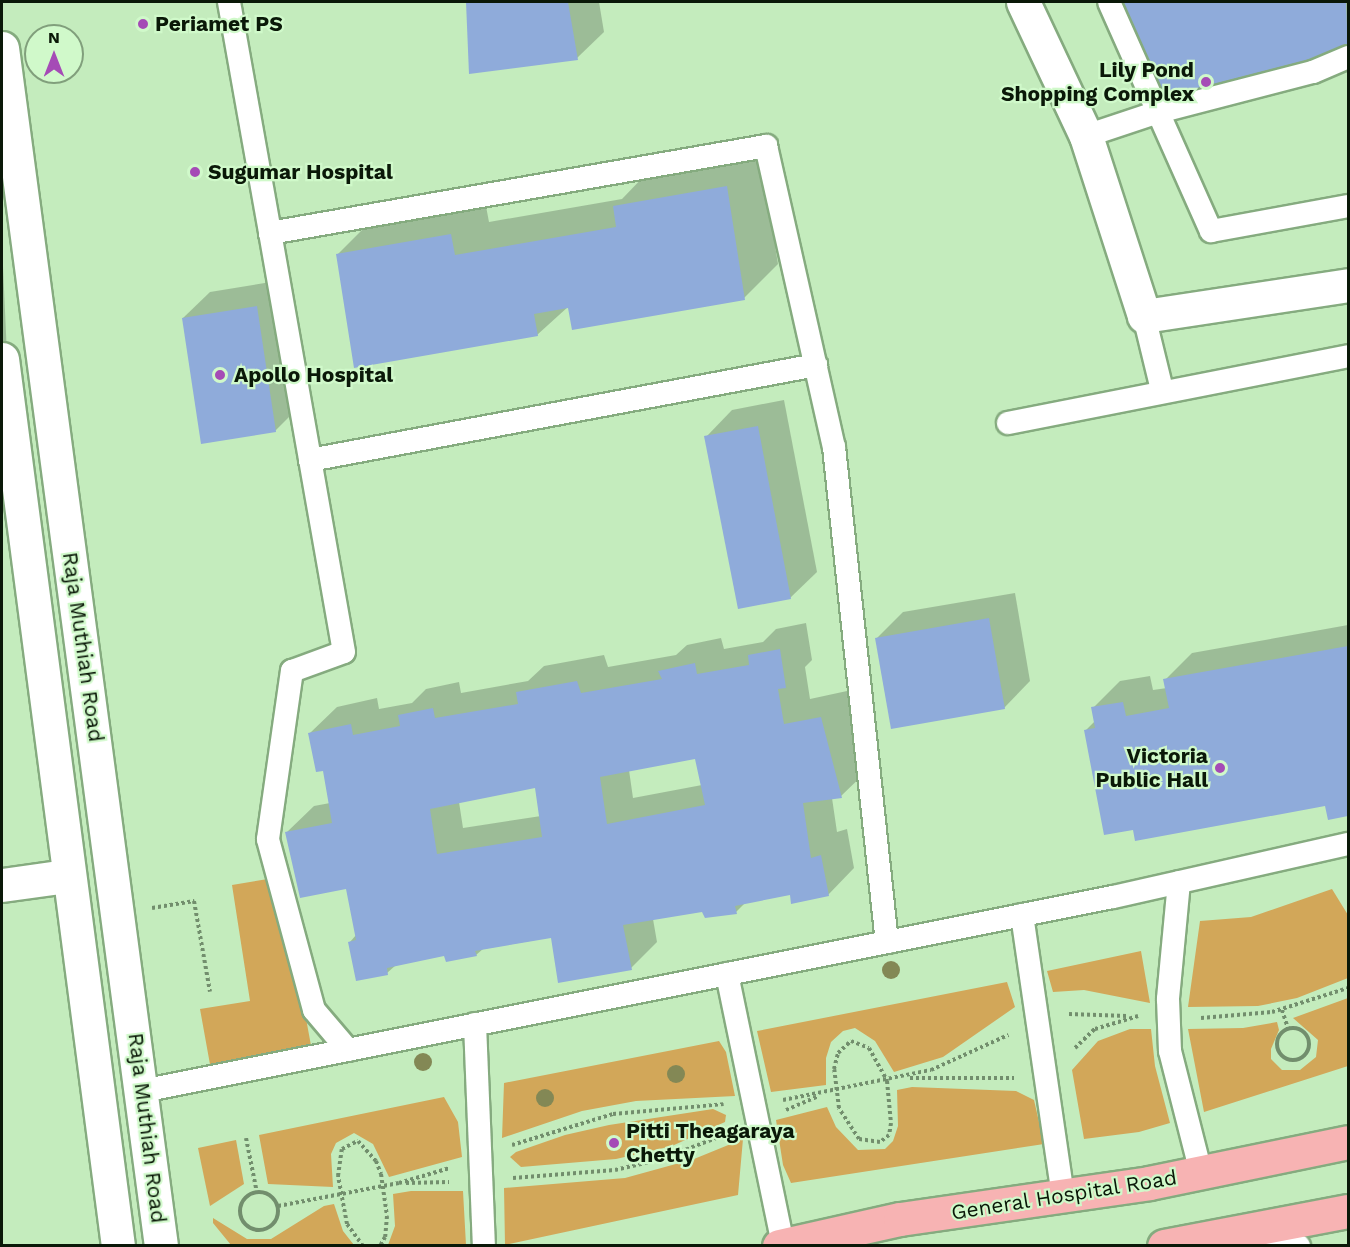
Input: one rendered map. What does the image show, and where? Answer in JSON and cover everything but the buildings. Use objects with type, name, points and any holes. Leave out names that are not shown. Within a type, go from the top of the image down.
[{"type":"main road","points":[[1023,2],[1086,136],[1144,316],[1348,285]]},
{"type":"main road","name":"Raja Muthiah Road","points":[[2,48],[119,914],[161,1245]]},
{"type":"main road","name":"Raja Muthiah Road","points":[[2,359],[4,402],[118,1245]]},
{"type":"main road","points":[[2,885],[67,876]]},
{"type":"main road","name":"General Hospital Road","points":[[781,1245],[900,1219],[1063,1196],[1201,1173],[1348,1142]]},
{"type":"main road","points":[[153,1181],[166,1222],[179,1245]]},
{"type":"main road","points":[[1164,1245],[1237,1234],[1348,1212]]},
{"type":"lane","points":[[229,2],[344,652],[292,671],[268,839],[314,1010],[348,1050]]},
{"type":"lane","points":[[1109,2],[1211,231],[1348,206]]},
{"type":"lane","points":[[1086,136],[1158,112],[1313,72],[1348,57]]},
{"type":"lane","points":[[270,232],[766,146],[834,447],[887,942]]},
{"type":"lane","points":[[1144,316],[1162,390]]},
{"type":"lane","points":[[1008,423],[1162,390],[1348,356]]},
{"type":"lane","points":[[310,460],[816,365]]},
{"type":"lane","points":[[142,1091],[1347,850]]},
{"type":"lane","points":[[1179,882],[1168,999],[1170,1052],[1201,1173]]},
{"type":"lane","points":[[1022,915],[1063,1196]]},
{"type":"lane","points":[[727,974],[781,1245]]},
{"type":"lane","points":[[476,1024],[484,1245]]},
{"type":"lane","points":[[1237,1234],[1299,1245]]},
{"type":"path","points":[[119,914],[194,901],[210,992]]},
{"type":"path","points":[[1199,1018],[1244,1017],[1282,1010],[1348,988]]},
{"type":"path","points":[[1282,1010],[1288,1029]]},
{"type":"path","points":[[1059,1014],[1150,1015]]},
{"type":"path","points":[[1068,1055],[1095,1029],[1130,1016]]},
{"type":"path","points":[[1298,1028],[1308,1039],[1306,1053],[1297,1060],[1281,1056],[1276,1046],[1279,1035],[1288,1029],[1298,1028]]},
{"type":"path","points":[[901,1079],[964,1058],[1010,1034]]},
{"type":"path","points":[[851,1041],[869,1048],[887,1081],[891,1123],[889,1135],[880,1142],[859,1139],[847,1125],[835,1092],[838,1053],[851,1041]]},
{"type":"path","points":[[773,1101],[901,1079],[1019,1078]]},
{"type":"path","points":[[776,1114],[824,1094]]},
{"type":"path","points":[[507,1147],[613,1114],[732,1104]]},
{"type":"path","points":[[504,1179],[615,1170],[658,1160],[737,1130]]},
{"type":"path","points":[[246,1138],[257,1193]]},
{"type":"path","points":[[363,1245],[347,1224],[340,1195],[338,1160],[342,1149],[352,1142],[363,1144],[376,1161],[383,1187],[386,1228],[380,1245]]},
{"type":"path","points":[[278,1206],[399,1184],[453,1167]]},
{"type":"path","points":[[399,1184],[453,1182]]},
{"type":"path","points":[[257,1193],[272,1197],[278,1206],[277,1218],[269,1227],[250,1228],[242,1219],[241,1206],[257,1193]]},
{"type":"shaded area","points":[[280,877],[312,1051],[211,1070],[200,1009],[250,1001],[232,885]]},
{"type":"shaded area","points":[[1332,889],[1348,915],[1348,978],[1297,998],[1258,1006],[1188,1007],[1200,921],[1251,917]]},
{"type":"shaded area","points":[[1141,951],[1150,1003],[1084,990],[1053,992],[1047,971]]},
{"type":"shaded area","points":[[1007,982],[1015,1007],[943,1057],[894,1072],[875,1041],[855,1028],[843,1031],[831,1042],[826,1058],[826,1085],[771,1092],[757,1031]]},
{"type":"shaded area","points":[[1348,998],[1348,1066],[1204,1112],[1188,1029],[1243,1028],[1277,1022],[1279,1030],[1271,1049],[1271,1059],[1282,1070],[1300,1070],[1316,1057],[1318,1040],[1293,1018]]},
{"type":"shaded area","points":[[1130,1029],[1151,1029],[1155,1066],[1170,1123],[1139,1132],[1084,1139],[1072,1070],[1098,1041]]},
{"type":"shaded area","points":[[719,1041],[726,1052],[735,1096],[636,1101],[582,1111],[502,1138],[504,1083]]},
{"type":"shaded area","points":[[912,1087],[1016,1091],[1034,1100],[1044,1144],[791,1183],[783,1165],[776,1120],[827,1107],[836,1127],[858,1150],[885,1149],[893,1141],[898,1126],[897,1090]]},
{"type":"shaded area","points":[[444,1097],[458,1122],[462,1157],[389,1177],[373,1144],[354,1133],[336,1143],[331,1154],[333,1187],[268,1184],[259,1135]]},
{"type":"shaded area","points":[[713,1109],[726,1115],[725,1122],[672,1146],[616,1159],[521,1167],[510,1157],[516,1152],[565,1135],[609,1125]]},
{"type":"shaded area","points":[[743,1139],[738,1195],[505,1245],[504,1188],[625,1178],[694,1159]]},
{"type":"shaded area","points":[[236,1140],[244,1184],[210,1206],[198,1148]]},
{"type":"shaded area","points":[[411,1191],[463,1191],[466,1245],[388,1245],[395,1226],[393,1194]]},
{"type":"shaded area","points":[[334,1204],[343,1231],[354,1245],[231,1245],[213,1223],[213,1218],[247,1239],[271,1239],[324,1206]]},
{"type":"place","name":"Periamet PS","points":[[143,24]]},
{"type":"place","name":"Lily Pond Shopping Complex","points":[[1206,82]]},
{"type":"place","name":"Sugumar Hospital","points":[[195,172]]},
{"type":"place","name":"Apollo Hospital","points":[[220,375]]},
{"type":"place","name":"Victoria Public Hall","points":[[1220,768]]},
{"type":"place","name":"Pitti Theagaraya Chetty","points":[[614,1143]]}]
